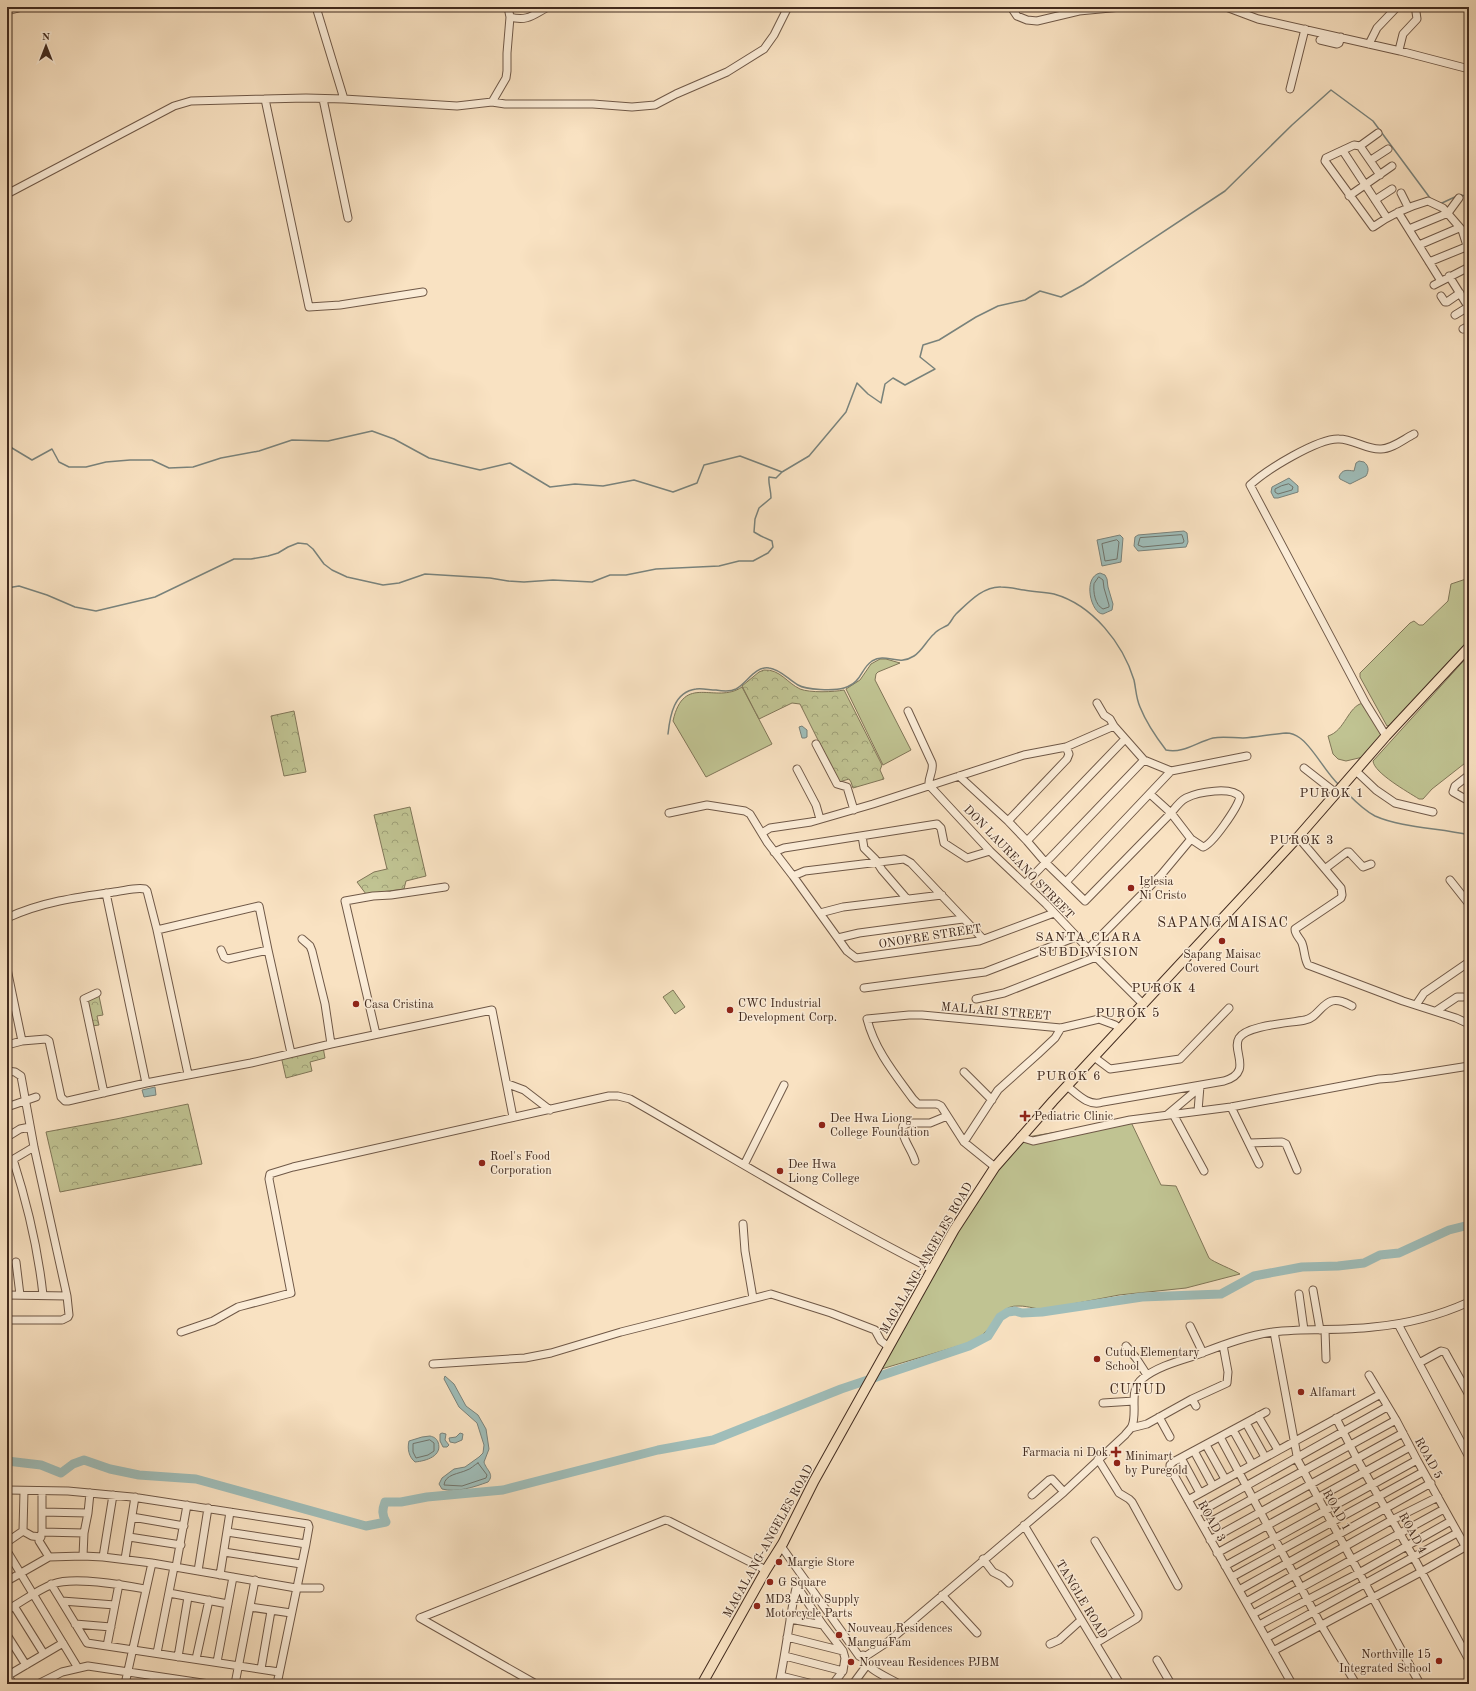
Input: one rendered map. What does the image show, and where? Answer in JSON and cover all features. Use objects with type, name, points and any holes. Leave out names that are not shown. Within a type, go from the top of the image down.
[{"type":"main road","name":"MAGALANG-ANGELES ROAD","points":[[702,1684],[782,1544],[814,1481],[932,1269],[957,1225],[995,1167],[1020,1137],[1298,837],[1386,736],[1469,647]]},
{"type":"street","points":[[7,11],[22,7]]},
{"type":"street","points":[[316,7],[344,99]]},
{"type":"street","points":[[492,102],[506,78],[510,17],[508,7]]},
{"type":"street","points":[[510,17],[523,19],[529,18],[548,7]]},
{"type":"street","points":[[7,194],[183,102],[265,98],[323,98],[457,106],[492,102],[505,104],[593,104],[632,107],[655,105],[676,94],[727,72],[760,52],[771,41],[788,7]]},
{"type":"street","points":[[1011,7],[1017,16],[1027,20],[1037,21],[1079,11],[1121,7]]},
{"type":"street","points":[[1226,7],[1249,17],[1399,50],[1469,69]]},
{"type":"street","points":[[1369,44],[1377,28],[1397,7]]},
{"type":"street","points":[[1399,50],[1403,34],[1417,19],[1416,12]]},
{"type":"street","points":[[1290,89],[1305,29]]},
{"type":"street","points":[[1320,40],[1337,44],[1339,43],[1341,37]]},
{"type":"street","points":[[265,98],[309,307],[340,305],[423,292]]},
{"type":"street","points":[[323,98],[348,218]]},
{"type":"street","points":[[1378,133],[1360,146],[1354,146],[1326,158],[1325,161],[1373,227],[1408,207],[1428,201],[1444,208],[1463,233],[1468,250],[1430,262]]},
{"type":"street","points":[[1360,146],[1380,175]]},
{"type":"street","points":[[1371,160],[1388,148]]},
{"type":"street","points":[[1343,151],[1387,218]]},
{"type":"street","points":[[1350,196],[1392,166]]},
{"type":"street","points":[[1376,200],[1392,189]]},
{"type":"street","points":[[1401,193],[1408,207]]},
{"type":"street","points":[[1409,229],[1448,212],[1459,198]]},
{"type":"street","points":[[1398,212],[1430,262],[1437,283],[1449,276],[1468,270]]},
{"type":"street","points":[[1419,245],[1459,228]]},
{"type":"street","points":[[1449,276],[1469,308],[1455,315]]},
{"type":"street","points":[[1442,296],[1445,302],[1447,302],[1460,293]]},
{"type":"street","points":[[1386,736],[1365,702],[1250,485],[1268,471],[1325,440],[1347,440],[1380,450],[1414,434]]},
{"type":"street","points":[[1097,703],[1104,715],[1144,760],[1171,771],[1247,756]]},
{"type":"street","points":[[908,711],[932,763],[932,770],[928,780],[929,785]]},
{"type":"street","points":[[762,833],[770,828],[820,820],[854,810],[1024,755],[1066,747],[1114,726]]},
{"type":"street","points":[[1027,841],[1125,739]]},
{"type":"street","points":[[816,744],[837,784],[839,786],[846,786],[849,790],[854,810]]},
{"type":"street","points":[[1008,822],[1067,759],[1069,754],[1066,747]]},
{"type":"street","points":[[1025,884],[1144,760]]},
{"type":"street","points":[[1304,768],[1336,792]]},
{"type":"street","points":[[797,769],[816,805],[820,820]]},
{"type":"street","points":[[1066,882],[1171,771]]},
{"type":"street","points":[[1356,771],[1376,790],[1395,803],[1432,812]]},
{"type":"street","points":[[1469,775],[1455,786],[1453,792],[1469,801]]},
{"type":"street","points":[[959,776],[1008,822],[1045,862],[1085,901],[1170,813],[1182,800],[1197,794],[1229,791],[1239,795],[1240,800],[1207,846],[1199,846],[1191,839],[1170,813],[1150,794]]},
{"type":"street","name":"DON LAUREANO STREET","points":[[929,785],[990,850],[1143,1004]]},
{"type":"street","points":[[669,813],[707,806],[745,811],[750,814],[774,852],[838,938],[860,933],[963,919]]},
{"type":"street","points":[[774,852],[784,848],[939,824],[944,843],[967,858],[990,850]]},
{"type":"street","points":[[862,836],[864,848],[876,859],[876,862],[907,899]]},
{"type":"street","points":[[1298,837],[1326,868],[1341,888],[1342,895],[1341,898],[1296,929],[1295,932],[1302,945],[1305,960],[1308,965],[1469,1024]]},
{"type":"street","points":[[1088,949],[1161,875],[1191,839]]},
{"type":"street","points":[[1326,868],[1347,852],[1349,852],[1364,867],[1370,864]]},
{"type":"street","points":[[793,876],[805,871],[904,859],[911,863],[983,939]]},
{"type":"street","points":[[1450,880],[1469,904]]},
{"type":"street","points":[[376,1034],[345,901],[445,887]]},
{"type":"street","points":[[7,918],[41,905],[69,899],[145,889],[147,891],[157,930],[188,1074]]},
{"type":"street","points":[[106,893],[146,1083]]},
{"type":"street","points":[[820,913],[843,907],[942,895]]},
{"type":"street","points":[[157,930],[260,906],[268,950],[291,1053]]},
{"type":"street","name":"ONOFRE STREET","points":[[838,938],[853,957],[858,958],[983,939],[1054,913]]},
{"type":"street","points":[[864,988],[985,972],[1076,937]]},
{"type":"street","points":[[302,939],[312,951],[325,1004],[331,1044]]},
{"type":"street","points":[[221,950],[224,957],[228,959],[268,950]]},
{"type":"street","points":[[976,999],[1004,993],[1096,957]]},
{"type":"street","points":[[1416,1005],[1424,993],[1469,962]]},
{"type":"street","points":[[7,969],[22,1041]]},
{"type":"street","points":[[98,993],[84,999],[104,1093]]},
{"type":"street","points":[[1436,1011],[1457,997],[1463,997]]},
{"type":"street","points":[[1067,1086],[1086,1101],[1097,1104],[1231,1079],[1237,1073],[1241,1062],[1237,1045],[1238,1039],[1243,1034],[1271,1024],[1311,1018],[1328,1003],[1334,1000],[1342,1001],[1352,1006]]},
{"type":"street","points":[[1094,1057],[1110,1069],[1175,1061],[1180,1059],[1229,1008]]},
{"type":"street","points":[[7,1045],[22,1041],[43,1039],[48,1041],[61,1097],[64,1101],[68,1101],[188,1074],[251,1063],[376,1034],[492,1010],[508,1084],[513,1117]]},
{"type":"street","name":"MALLARI STREET","points":[[947,1116],[940,1105],[918,1104],[913,1099],[879,1052],[871,1036],[867,1019],[922,1015],[1061,1028],[1099,1019],[1115,1025],[1120,1029]]},
{"type":"street","points":[[964,1142],[999,1088],[1044,1049],[1061,1028]]},
{"type":"street","points":[[1020,1137],[1033,1141],[1130,1120],[1231,1107],[1361,1082],[1469,1066]]},
{"type":"street","points":[[7,1071],[15,1072],[21,1076],[34,1147],[67,1296],[69,1315],[62,1320],[7,1320]]},
{"type":"street","points":[[964,1072],[992,1100]]},
{"type":"street","points":[[508,1084],[524,1090],[550,1110]]},
{"type":"street","points":[[744,1165],[784,1085]]},
{"type":"street","points":[[1198,1111],[1200,1086]]},
{"type":"street","points":[[1170,1115],[1200,1086]]},
{"type":"street","points":[[181,1332],[213,1321],[238,1307],[291,1293],[269,1179],[270,1174],[293,1167],[609,1096],[618,1096],[630,1099],[902,1254],[932,1269]]},
{"type":"street","points":[[7,1107],[36,1097]]},
{"type":"street","points":[[529,1114],[536,1099]]},
{"type":"street","points":[[1231,1107],[1259,1164]]},
{"type":"street","points":[[1170,1115],[1204,1171]]},
{"type":"street","points":[[915,1161],[912,1150],[904,1137],[903,1126],[908,1124],[930,1123],[947,1116],[964,1142],[995,1167]]},
{"type":"street","points":[[7,1137],[20,1129],[30,1127]]},
{"type":"street","points":[[1250,1143],[1282,1142],[1286,1144],[1297,1170]]},
{"type":"street","points":[[34,1147],[10,1161],[30,1220],[40,1269],[43,1295]]},
{"type":"street","points":[[742,1224],[752,1298]]},
{"type":"street","points":[[16,1262],[20,1295]]},
{"type":"street","points":[[1314,1290],[1323,1330],[1326,1360]]},
{"type":"street","points":[[433,1364],[525,1358],[551,1353],[621,1332],[772,1294],[831,1313],[875,1330],[887,1351]]},
{"type":"street","points":[[1299,1294],[1304,1330]]},
{"type":"street","points":[[7,1295],[67,1296]]},
{"type":"street","points":[[854,1684],[866,1658],[889,1641],[1064,1492],[1131,1428],[1133,1422],[1134,1401],[1139,1382],[1147,1375],[1203,1352],[1249,1336],[1274,1332],[1371,1328],[1398,1324],[1441,1313],[1469,1302]]},
{"type":"street","points":[[1398,1324],[1469,1457]]},
{"type":"street","points":[[1190,1326],[1203,1352]]},
{"type":"street","name":"ROAD 1","points":[[1274,1332],[1298,1461],[1420,1684]]},
{"type":"street","points":[[1131,1428],[1142,1426],[1192,1399],[1227,1383],[1228,1372],[1223,1345]]},
{"type":"street","points":[[1126,1346],[1147,1375]]},
{"type":"street","points":[[1419,1363],[1441,1351],[1444,1352],[1469,1395]]},
{"type":"street","name":"ROAD 5","points":[[1369,1375],[1387,1408],[1396,1420],[1467,1550]]},
{"type":"street","points":[[1188,1500],[1380,1395]]},
{"type":"street","points":[[1192,1399],[1196,1406]]},
{"type":"street","points":[[1103,1403],[1134,1401]]},
{"type":"street","points":[[1196,1514],[1387,1408]]},
{"type":"street","name":"ROAD 3","points":[[1266,1412],[1181,1458],[1171,1464],[1170,1468],[1292,1684]]},
{"type":"street","points":[[1258,1416],[1278,1450]]},
{"type":"street","points":[[1159,1417],[1170,1437]]},
{"type":"street","name":"ROAD 4","points":[[1336,1418],[1357,1459],[1366,1471],[1469,1660]]},
{"type":"street","points":[[1203,1526],[1396,1420]]},
{"type":"street","points":[[1246,1423],[1265,1457]]},
{"type":"street","points":[[1233,1430],[1252,1464]]},
{"type":"street","points":[[1210,1540],[1403,1433]]},
{"type":"street","points":[[1220,1437],[1321,1625],[1356,1684]]},
{"type":"street","points":[[1206,1445],[1225,1479]]},
{"type":"street","points":[[1217,1553],[1410,1447]]},
{"type":"street","points":[[1194,1451],[1213,1486]]},
{"type":"street","points":[[1181,1458],[1200,1493]]},
{"type":"street","points":[[1098,1459],[1119,1494],[1132,1502],[1178,1586]]},
{"type":"street","points":[[1225,1566],[1417,1460]]},
{"type":"street","points":[[1232,1577],[1424,1472]]},
{"type":"street","points":[[1032,1495],[1052,1479],[1064,1492]]},
{"type":"street","points":[[1239,1590],[1431,1483]]},
{"type":"street","points":[[7,1490],[113,1494],[308,1524],[309,1528],[306,1544],[277,1684]]},
{"type":"street","points":[[22,1531],[24,1491]]},
{"type":"street","points":[[42,1491],[41,1534],[39,1542],[49,1558]]},
{"type":"street","points":[[82,1556],[90,1493]]},
{"type":"street","points":[[103,1557],[113,1494]]},
{"type":"street","points":[[125,1559],[135,1497]]},
{"type":"street","points":[[1246,1602],[1392,1520],[1438,1497]]},
{"type":"street","points":[[157,1653],[169,1593],[181,1545],[188,1505]]},
{"type":"street","points":[[198,1571],[208,1508]]},
{"type":"street","points":[[1252,1614],[1444,1509]]},
{"type":"street","points":[[42,1512],[88,1513]]},
{"type":"street","points":[[220,1575],[230,1512]]},
{"type":"street","points":[[132,1517],[184,1526]]},
{"type":"street","points":[[536,1684],[420,1618],[665,1520],[670,1521],[766,1570]]},
{"type":"street","points":[[1258,1625],[1359,1573],[1452,1521]]},
{"type":"street","name":"TANGLE ROAD","points":[[1024,1525],[1120,1684]]},
{"type":"street","points":[[22,1531],[32,1536],[41,1534],[84,1533]]},
{"type":"street","points":[[7,1542],[22,1531]]},
{"type":"street","points":[[227,1532],[306,1544]]},
{"type":"street","points":[[1266,1638],[1458,1533]]},
{"type":"street","points":[[129,1537],[181,1545]]},
{"type":"street","points":[[1095,1541],[1138,1613],[1136,1619],[1096,1643]]},
{"type":"street","points":[[782,1544],[866,1658],[899,1684]]},
{"type":"street","points":[[1274,1651],[1372,1597],[1467,1550]]},
{"type":"street","points":[[7,1552],[21,1572],[78,1668]]},
{"type":"street","points":[[224,1552],[301,1564]]},
{"type":"street","points":[[7,1581],[49,1558],[82,1556],[125,1559],[152,1563],[296,1588],[320,1588]]},
{"type":"street","points":[[984,1559],[994,1572],[1003,1577],[1009,1583]]},
{"type":"street","points":[[125,1684],[152,1563]]},
{"type":"street","points":[[217,1662],[233,1577]]},
{"type":"street","points":[[235,1684],[255,1580]]},
{"type":"street","points":[[7,1610],[51,1584],[81,1582],[119,1584],[145,1589]]},
{"type":"street","points":[[51,1584],[87,1643],[279,1672]]},
{"type":"street","points":[[107,1646],[119,1584]]},
{"type":"street","points":[[779,1684],[785,1656],[790,1618],[796,1588],[798,1588],[843,1651],[845,1658],[842,1671],[833,1684]]},
{"type":"street","points":[[169,1593],[228,1604]]},
{"type":"street","points":[[942,1595],[977,1633]]},
{"type":"street","points":[[178,1657],[188,1597]]},
{"type":"street","points":[[196,1659],[208,1600]]},
{"type":"street","points":[[62,1601],[115,1605]]},
{"type":"street","points":[[14,1606],[44,1654]]},
{"type":"street","points":[[250,1608],[291,1613]]},
{"type":"street","points":[[261,1669],[271,1611]]},
{"type":"street","points":[[790,1618],[823,1625]]},
{"type":"street","points":[[1050,1644],[1059,1640],[1081,1620]]},
{"type":"street","points":[[75,1624],[111,1627]]},
{"type":"street","points":[[7,1635],[26,1665]]},
{"type":"street","points":[[787,1637],[843,1651]]},
{"type":"street","points":[[13,1684],[7,1676],[63,1643]]},
{"type":"street","points":[[785,1656],[842,1671]]},
{"type":"street","points":[[1157,1660],[1171,1684]]},
{"type":"street","points":[[38,1684],[62,1672],[78,1668],[100,1667],[209,1684]]},
{"type":"street","points":[[781,1676],[813,1684]]},
{"type":"green space","points":[[1469,578],[1469,640],[1390,725],[1387,726],[1360,677],[1360,673],[1410,623],[1414,621],[1419,625],[1423,625],[1448,601],[1451,584]]},
{"type":"green space","points":[[1469,655],[1469,760],[1432,789],[1423,799],[1419,799],[1385,776],[1375,766],[1373,761]]},
{"type":"green space","points":[[880,659],[900,663],[878,672],[875,680],[911,750],[883,765],[846,689],[860,680],[871,664]]},
{"type":"green space","points":[[770,670],[779,674],[795,686],[804,690],[822,692],[844,690],[882,765],[880,770],[884,779],[853,788],[849,779],[839,782],[800,704],[792,703],[759,719],[742,686],[759,672]]},
{"type":"green space","points":[[742,687],[772,744],[706,777],[673,721],[678,706],[685,698],[693,693],[732,692]]},
{"type":"green space","points":[[1363,703],[1381,735],[1363,757],[1346,761],[1338,759],[1333,754],[1328,736],[1339,729],[1354,709]]},
{"type":"green space","points":[[294,711],[306,772],[284,776],[271,716]]},
{"type":"green space","points":[[410,807],[426,876],[406,881],[404,889],[366,894],[357,882],[374,872],[387,869],[374,815]]},
{"type":"green space","points":[[673,990],[685,1007],[675,1014],[663,997]]},
{"type":"green space","points":[[99,996],[103,1015],[97,1016],[99,1025],[92,1026],[87,998]]},
{"type":"green space","points":[[323,1047],[325,1058],[310,1062],[312,1071],[286,1078],[281,1056]]},
{"type":"green space","points":[[188,1104],[202,1164],[60,1192],[46,1132]]},
{"type":"green space","points":[[1130,1120],[1161,1185],[1176,1186],[1209,1258],[1240,1274],[1186,1288],[1119,1295],[1047,1309],[1023,1306],[1009,1307],[999,1315],[980,1337],[972,1342],[878,1370],[964,1216],[1021,1138]]},
{"type":"water","points":[[1359,461],[1364,462],[1368,467],[1366,476],[1350,484],[1340,479],[1340,474],[1343,471],[1354,471],[1356,463]]},
{"type":"water","points":[[1289,478],[1298,486],[1298,492],[1274,498],[1271,492],[1272,487]]},
{"type":"water","points":[[1184,531],[1187,533],[1188,542],[1186,547],[1138,551],[1134,546],[1135,537],[1138,535]]},
{"type":"water","points":[[1120,535],[1123,538],[1121,562],[1102,566],[1097,540]]},
{"type":"water","points":[[1100,573],[1105,575],[1107,579],[1113,604],[1112,610],[1103,614],[1095,608],[1090,595],[1091,581],[1094,576]]},
{"type":"water","points":[[802,726],[807,730],[807,737],[805,738],[802,738],[799,727]]},
{"type":"water","points":[[155,1087],[156,1095],[144,1097],[142,1090]]},
{"type":"water","points":[[445,1376],[454,1384],[466,1406],[478,1415],[486,1429],[489,1449],[484,1462],[491,1477],[488,1482],[459,1490],[442,1489],[439,1484],[442,1478],[454,1469],[465,1467],[479,1457],[483,1453],[484,1445],[477,1423],[459,1407],[444,1379]]},
{"type":"water","points":[[460,1433],[463,1434],[462,1440],[455,1443],[450,1442],[449,1438],[456,1437]]},
{"type":"water","points":[[440,1434],[446,1434],[445,1440],[449,1445],[447,1447],[443,1447],[440,1441]]},
{"type":"water","points":[[430,1436],[435,1438],[438,1442],[438,1451],[428,1459],[415,1462],[409,1453],[409,1441]]},
{"type":"waterway","points":[[7,445],[32,460],[52,449],[59,462],[69,467],[86,467],[106,462],[152,460],[169,468],[193,467],[221,458],[259,451],[292,440],[328,441],[372,431],[394,439],[429,458],[480,470],[510,463],[550,487],[575,484],[603,486],[634,480],[673,492],[697,483],[704,465],[740,456],[782,472],[809,456],[846,412],[857,383],[868,394],[881,403],[885,384],[893,378],[905,385],[935,369],[920,357],[923,345],[939,340],[976,317],[998,306],[1025,300],[1040,291],[1061,297],[1083,285],[1225,191],[1292,125],[1331,90],[1373,121],[1430,198]]},
{"type":"waterway","points":[[1461,195],[1469,197]]},
{"type":"waterway","points":[[1438,203],[1442,203],[1457,196]]},
{"type":"waterway","points":[[7,588],[19,586],[47,595],[75,607],[96,611],[155,597],[234,559],[251,559],[268,556],[278,553],[298,543],[307,544],[313,549],[324,564],[332,570],[347,577],[383,585],[399,583],[425,574],[490,578],[524,582],[553,580],[592,582],[610,575],[626,575],[656,569],[719,566],[739,561],[753,561],[768,553],[773,547],[772,541],[754,532],[755,519],[759,508],[771,498],[769,477],[776,478],[782,472]]},
{"type":"waterway","points":[[668,734],[674,706],[678,700],[689,691],[698,689],[723,691],[734,690],[755,672],[764,668],[777,670],[802,687],[820,690],[844,688],[855,682],[868,664],[872,661],[882,658],[902,660],[914,656],[936,632],[948,625],[956,614],[976,596],[994,587],[1004,587],[1054,594],[1068,599],[1094,617],[1114,640],[1122,653],[1134,680],[1142,713],[1166,750],[1172,751],[1184,749],[1217,737],[1243,738],[1289,733],[1297,736],[1305,742],[1339,785]]},
{"type":"waterway","points":[[1344,790],[1366,811],[1386,820],[1469,835]]},
{"type":"waterway","points":[[7,1461],[41,1465],[61,1473],[73,1464],[84,1460],[110,1469],[139,1475],[196,1479],[366,1526],[386,1522],[383,1512],[385,1502],[401,1502],[427,1497],[503,1490],[658,1450],[713,1440],[841,1389],[969,1346],[988,1336],[1000,1317],[1008,1312],[1042,1312],[1142,1297],[1221,1294],[1254,1276],[1302,1267],[1338,1266],[1364,1263],[1380,1255],[1399,1253],[1449,1230],[1469,1225]]},
{"type":"place","name":"Iglesia Ni Cristo","points":[[1131,888]]},
{"type":"place","name":"Sapang Maisac Covered Court","points":[[1222,941]]},
{"type":"place","name":"Casa Cristina","points":[[356,1004]]},
{"type":"place","name":"CWC Industrial Development Corp.","points":[[730,1010]]},
{"type":"place","name":"Pediatric Clinic","points":[[1025,1116]]},
{"type":"place","name":"Dee Hwa Liong College Foundation","points":[[822,1125]]},
{"type":"place","name":"Roel's Food Corporation","points":[[482,1163]]},
{"type":"place","name":"Dee Hwa Liong College","points":[[780,1171]]},
{"type":"place","name":"Cutud Elementary School","points":[[1097,1359]]},
{"type":"place","name":"Alfamart","points":[[1301,1392]]},
{"type":"place","name":"Farmacia ni Dok","points":[[1116,1452]]},
{"type":"place","name":"Minimart by Puregold","points":[[1117,1463]]},
{"type":"place","name":"Margie Store","points":[[779,1562]]},
{"type":"place","name":"G Square","points":[[770,1582]]},
{"type":"place","name":"MD3 Auto Supply Motorcycle Parts","points":[[757,1606]]},
{"type":"place","name":"Nouveau Residences ManguaFam","points":[[839,1635]]},
{"type":"place","name":"Northville 15 Integrated School","points":[[1439,1661]]},
{"type":"place","name":"Nouveau Residences PJBM","points":[[851,1662]]},
{"type":"district","name":"PUROK 1","points":[[1332,792]]},
{"type":"district","name":"PUROK 3","points":[[1302,839]]},
{"type":"district","name":"SAPANG MAISAC","points":[[1223,922]]},
{"type":"district","name":"SANTA CLARA SUBDIVISION","points":[[1089,944]]},
{"type":"district","name":"PUROK 4","points":[[1164,987]]},
{"type":"district","name":"PUROK 5","points":[[1128,1012]]},
{"type":"district","name":"PUROK 6","points":[[1069,1075]]},
{"type":"district","name":"CUTUD","points":[[1138,1389]]}]
